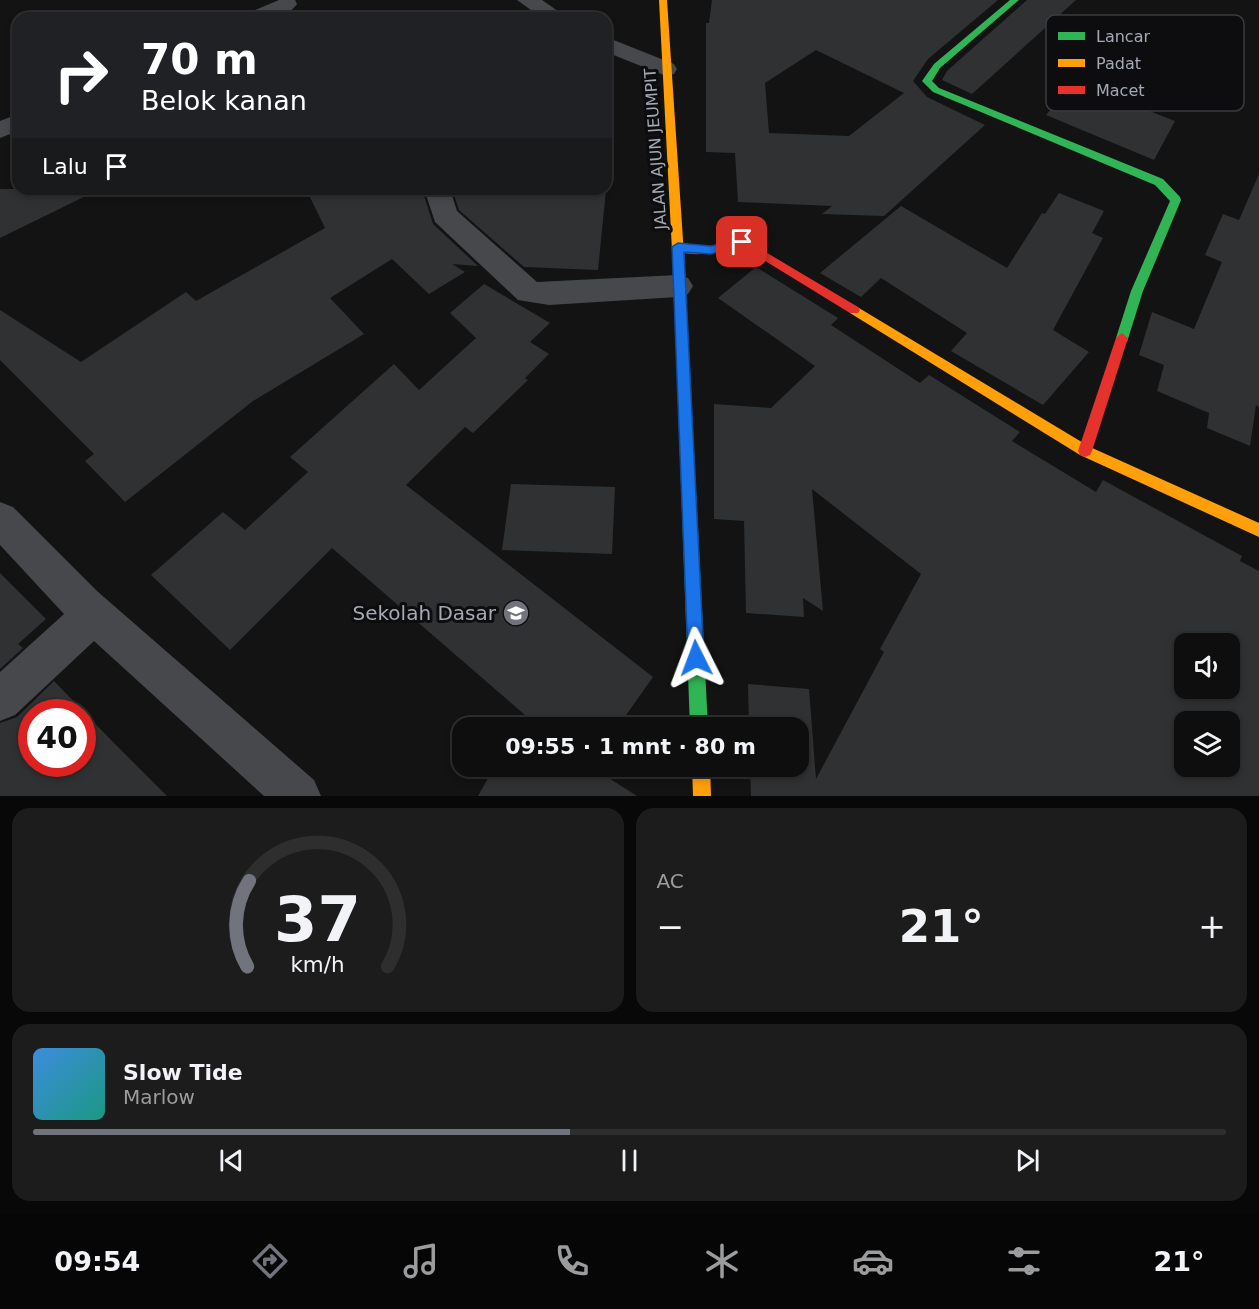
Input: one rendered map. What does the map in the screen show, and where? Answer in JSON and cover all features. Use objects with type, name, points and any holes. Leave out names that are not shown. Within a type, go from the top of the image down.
[{"type":"street","points":[[527,0],[547,12]]},
{"type":"street","name":"JALAN AJUN JEUMPIT","points":[[663,0],[678,247],[698,717]]},
{"type":"street","points":[[1015,0],[938,66],[927,81],[936,90],[1160,182],[1176,200],[1137,291],[1085,451]]},
{"type":"street","points":[[269,12],[287,4]]},
{"type":"street","points":[[612,46],[666,69]]},
{"type":"street","points":[[439,195],[445,215],[529,292],[549,294],[678,286]]},
{"type":"street","points":[[678,247],[711,250],[742,242],[1085,451],[1259,530]]},
{"type":"street","points":[[0,519],[94,615],[298,796]]},
{"type":"street","points":[[0,700],[94,615]]},
{"type":"street","points":[[701,777],[702,796]]},
{"type":"building","points":[[712,0],[998,0],[928,59],[913,81],[927,97],[985,125],[884,216],[822,214],[832,206],[738,202],[735,153],[706,152],[706,23],[709,23]],"holes":[[[816,50],[904,93],[849,136],[769,133],[765,83]]]},
{"type":"building","points":[[1027,0],[1076,0],[1059,15],[1046,15],[1046,27],[972,94],[942,80],[947,71]]},
{"type":"building","points":[[1050,111],[1149,111],[1175,121],[1154,160],[1046,115]]},
{"type":"building","points":[[1259,174],[1259,407],[1256,405],[1250,446],[1207,428],[1209,413],[1157,391],[1164,365],[1139,355],[1152,312],[1194,329],[1222,262],[1205,255],[1223,214],[1239,220]]},
{"type":"building","points":[[0,189],[12,189],[12,195],[88,195],[0,238]]},
{"type":"building","points":[[1059,193],[1104,211],[1092,233],[1103,238],[1053,330],[1089,352],[1043,405],[951,351],[967,333],[881,278],[861,297],[820,273],[901,206],[1007,268],[1042,213],[1045,214]]},
{"type":"building","points":[[309,195],[424,195],[433,224],[478,266],[452,264],[465,272],[429,294],[392,259],[330,298],[364,334],[253,401],[125,502],[85,461],[94,454],[0,360],[0,310],[81,362],[186,292],[196,301],[325,228]]},
{"type":"building","points":[[454,195],[606,195],[598,270],[524,267],[459,210]]},
{"type":"building","points":[[756,267],[838,318],[831,325],[920,383],[929,375],[1020,432],[1012,441],[1096,492],[1103,480],[1242,556],[1240,561],[1259,571],[1259,796],[751,796],[750,777],[809,777],[809,717],[749,717],[748,684],[809,689],[816,779],[884,652],[880,649],[921,574],[812,489],[823,611],[803,598],[804,617],[746,613],[744,521],[714,519],[714,404],[771,408],[815,366],[718,298]]},
{"type":"building","points":[[484,284],[550,323],[530,342],[549,354],[525,378],[528,380],[473,433],[465,427],[406,485],[653,677],[625,717],[524,717],[525,715],[332,548],[230,650],[151,575],[223,512],[245,530],[308,472],[290,457],[394,364],[419,390],[476,338],[450,313]]},
{"type":"building","points":[[511,484],[615,487],[612,554],[502,550]]},
{"type":"building","points":[[0,573],[46,619],[18,644],[23,648],[0,669]]},
{"type":"building","points":[[54,681],[71,699],[36,699]]},
{"type":"building","points":[[18,716],[18,777],[96,777],[96,724],[167,796],[0,796],[0,723]]},
{"type":"building","points":[[489,777],[607,777],[637,796],[478,796]]},
{"type":"traffic: fast","points":[[1015,0],[937,66],[927,81],[936,90],[1159,182],[1176,200],[1137,291],[1122,338]]},
{"type":"traffic: fast","points":[[679,270],[699,717]]},
{"type":"traffic: slow","points":[[663,0],[679,270]]},
{"type":"traffic: slow","points":[[854,310],[1085,451],[1259,530]]},
{"type":"traffic: slow","points":[[701,777],[702,796]]},
{"type":"traffic: jam","points":[[678,247],[711,250],[742,242],[854,310]]},
{"type":"traffic: jam","points":[[1085,451],[1122,338]]},
{"type":"place","name":"Sekolah Dasar","points":[[516,613]]},
{"type":"route","points":[[696,658],[678,247],[711,250],[742,242]]}]
